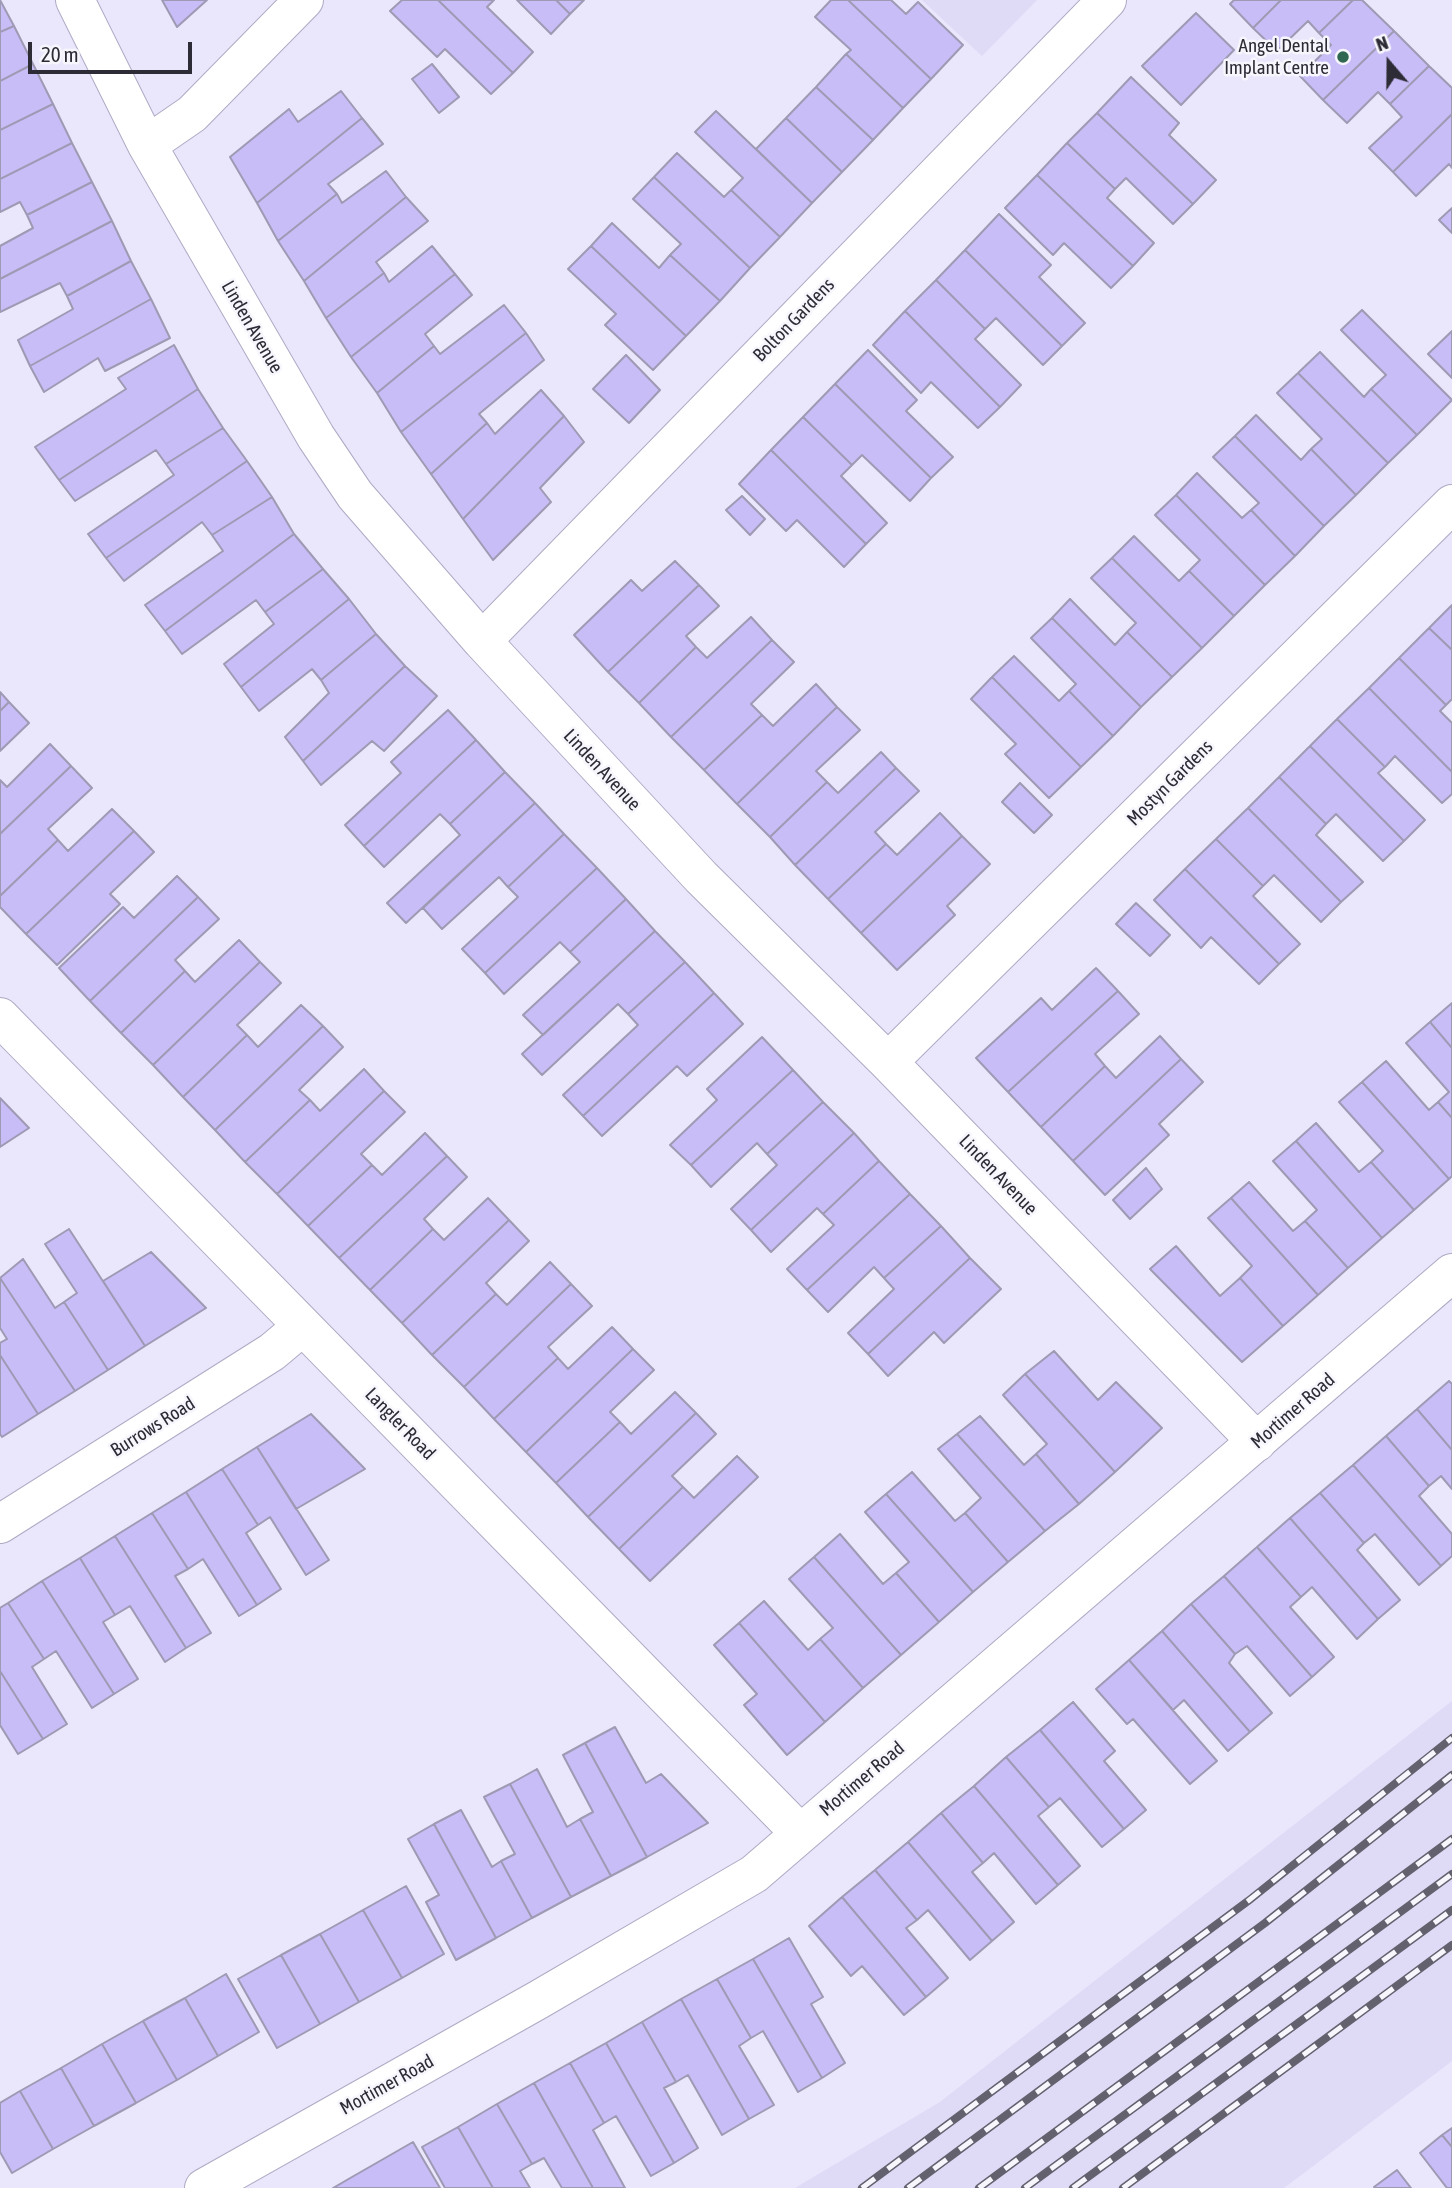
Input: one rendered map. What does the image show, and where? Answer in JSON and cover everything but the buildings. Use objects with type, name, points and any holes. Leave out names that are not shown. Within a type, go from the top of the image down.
[{"type":"street","name":"Linden Avenue","points":[[75,0],[147,145],[316,437],[355,495],[482,641],[701,877],[888,1062],[1257,1442]]},
{"type":"street","points":[[147,145],[192,114],[304,0]]},
{"type":"street","name":"Bolton Gardens","points":[[482,641],[1107,0]]},
{"type":"street","name":"Mostyn Gardens","points":[[888,1062],[1452,504]]},
{"type":"street","name":"Langler Road","points":[[0,1017],[799,1832]]},
{"type":"street","name":"Mortimer Road","points":[[204,2188],[526,2007],[754,1874],[799,1832],[1452,1273]]},
{"type":"street","name":"Burrows Road","points":[[0,1524],[272,1352],[303,1326]]},
{"type":"shaded area","points":[[922,0],[1037,0],[982,56]]},
{"type":"shaded area","points":[[1452,1701],[1452,2061],[1284,2188],[795,2188],[940,2102]]},
{"type":"railway","points":[[862,2188],[1248,1901],[1452,1738]]},
{"type":"railway","points":[[908,2188],[1265,1923],[1452,1775]]},
{"type":"railway","points":[[979,2188],[1452,1839]]},
{"type":"railway","points":[[1025,2188],[1452,1874]]},
{"type":"railway","points":[[1073,2188],[1452,1910]]},
{"type":"railway","points":[[1123,2188],[1452,1945]]},
{"type":"place","name":"Angel Dental Implant Centre","points":[[1343,57]]}]
